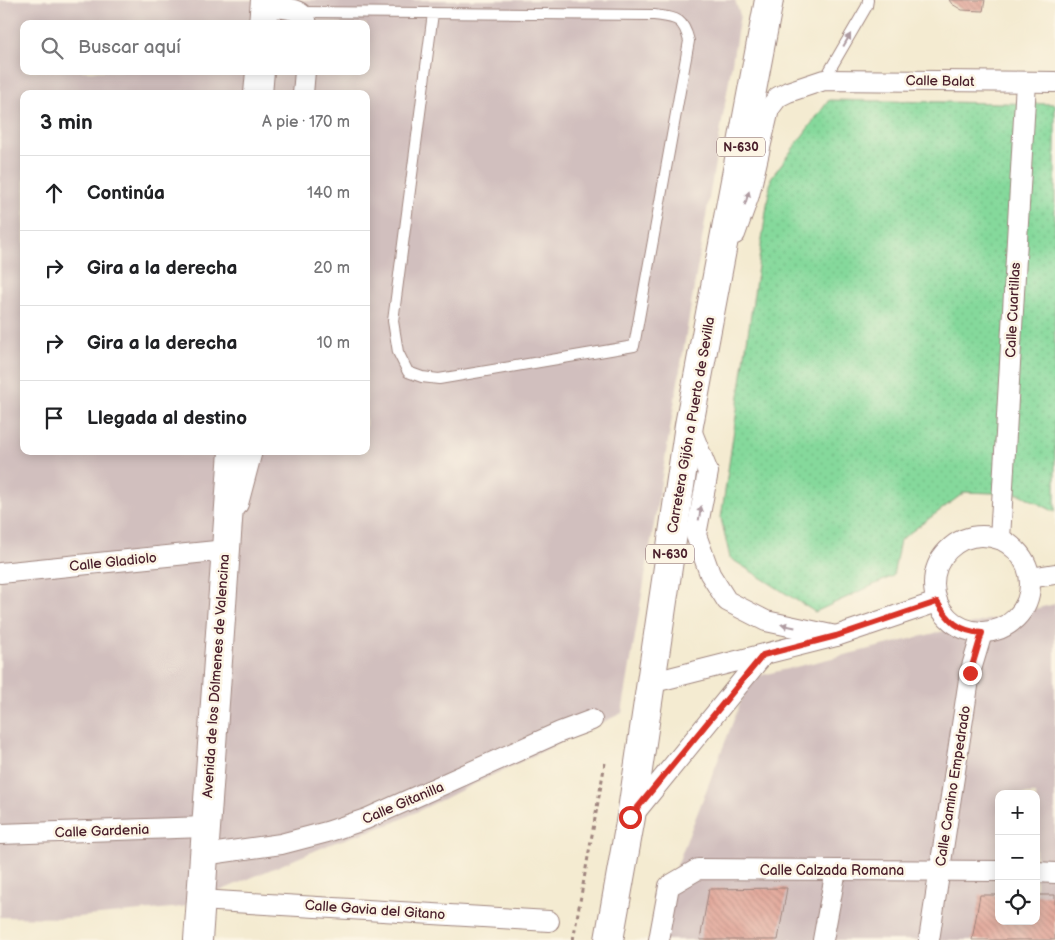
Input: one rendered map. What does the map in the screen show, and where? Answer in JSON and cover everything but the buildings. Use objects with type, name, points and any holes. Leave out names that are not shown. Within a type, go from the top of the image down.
[{"type":"main road","name":"Carretera Gijón a Puerto de Sevilla","points":[[609,940],[630,817],[689,425],[769,0]]},
{"type":"main road","points":[[258,90],[260,75]]},
{"type":"main road","name":"Avenida de los Dólmenes de Valencina","points":[[198,940],[233,455]]},
{"type":"street","points":[[264,10],[284,8],[304,18]]},
{"type":"street","points":[[303,90],[304,75]]},
{"type":"street","name":"Calle Balat","points":[[714,293],[749,195],[768,109],[778,97],[824,80],[1055,82]]},
{"type":"street","name":"Calle Cuartillas","points":[[1000,539],[1026,82]]},
{"type":"street","points":[[689,425],[708,472],[696,535],[710,574],[727,601],[766,621],[836,636]]},
{"type":"street","points":[[226,547],[251,455]]},
{"type":"street","points":[[976,536],[1000,539],[1019,552],[1028,566],[1030,578],[1031,588],[1027,604],[1020,616],[1007,627],[982,633],[957,626],[946,616],[937,602],[933,586],[936,569],[946,551],[960,541],[976,536]]},
{"type":"street","name":"Calle Gladiolo","points":[[0,573],[226,547]]},
{"type":"street","points":[[1030,578],[1055,574]]},
{"type":"street","points":[[650,684],[836,636],[937,602]]},
{"type":"street","name":"Calle Camino Empedrado","points":[[929,940],[970,673],[982,633]]},
{"type":"street","points":[[630,817],[763,655]]},
{"type":"street","name":"Calle Gitanilla","points":[[204,855],[281,844],[366,819],[560,732],[592,720]]},
{"type":"street","name":"Calle Gardenia","points":[[0,834],[205,827]]},
{"type":"street","name":"Calle Calzada Romana","points":[[659,940],[669,886],[698,869],[995,872]]},
{"type":"street","points":[[823,940],[836,870]]},
{"type":"street","points":[[1040,872],[1055,873]]},
{"type":"street","name":"Calle Gavia del Gitano","points":[[200,900],[550,921]]},
{"type":"lane","points":[[824,80],[867,6],[868,0]]},
{"type":"lane","points":[[304,18],[433,13],[654,15],[675,18],[686,28],[689,41],[634,346],[439,379],[422,377],[408,372],[398,352],[393,321],[433,13]]},
{"type":"path","points":[[573,940],[605,763]]},
{"type":"shaded area","points":[[0,0],[735,0],[740,15],[622,713],[393,823],[333,843],[182,907],[68,918],[0,917]]},
{"type":"shaded area","points":[[1055,604],[1055,940],[659,940],[669,886],[750,678]]},
{"type":"green space","points":[[829,100],[1055,104],[1055,512],[1020,494],[965,492],[900,540],[893,576],[815,612],[730,558],[721,518],[771,178]]},
{"type":"route","points":[[630,817],[763,655],[836,636],[937,602],[946,616],[957,626],[982,633],[970,673]]}]
